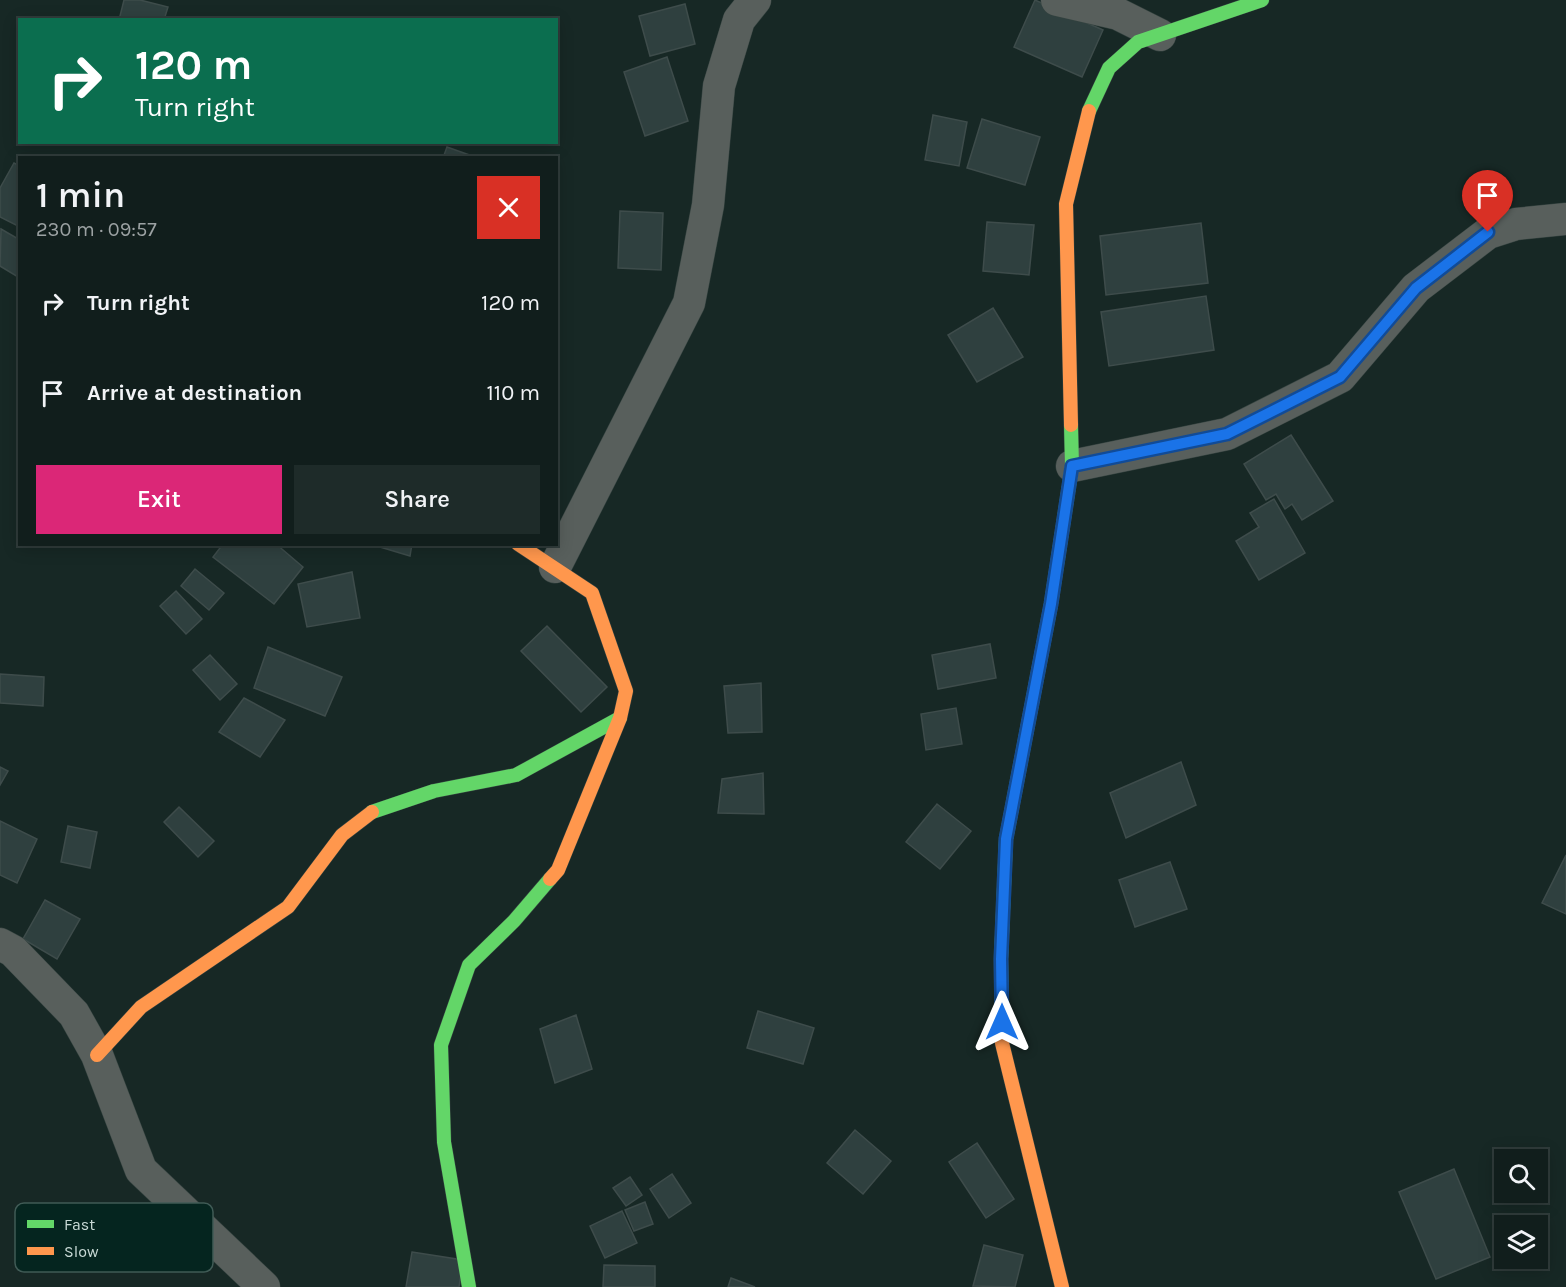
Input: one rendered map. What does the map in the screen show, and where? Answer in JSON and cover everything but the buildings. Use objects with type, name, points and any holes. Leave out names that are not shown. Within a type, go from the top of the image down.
[{"type":"street","points":[[555,567],[689,303],[708,205],[719,86],[740,20],[755,0]]},
{"type":"street","points":[[1057,0],[1118,14],[1160,35]]},
{"type":"street","points":[[1062,1287],[1002,1043],[1001,959],[1006,839],[1051,604],[1072,466],[1066,204],[1089,111],[1109,68],[1138,42],[1262,0]]},
{"type":"street","points":[[1072,466],[1227,434],[1340,377],[1416,288],[1488,232],[1516,224],[1566,219]]},
{"type":"street","points":[[469,1287],[444,1142],[441,1045],[469,965],[514,921],[558,870],[620,718],[626,691],[592,593],[521,546]]},
{"type":"street","points":[[97,1055],[141,1007],[288,907],[342,835],[374,812],[434,791],[516,775],[620,718]]},
{"type":"street","points":[[0,944],[13,951],[74,1014],[97,1055],[141,1170],[176,1203]]},
{"type":"street","points":[[213,1238],[264,1287]]},
{"type":"traffic: fast","points":[[1089,111],[1109,68],[1138,42],[1262,0]]},
{"type":"traffic: fast","points":[[1002,1031],[1001,959],[1006,839],[1051,604],[1072,466],[1071,425]]},
{"type":"traffic: fast","points":[[372,812],[434,791],[516,775],[620,718]]},
{"type":"traffic: fast","points":[[469,1287],[444,1142],[441,1045],[469,965],[514,921],[550,879]]},
{"type":"traffic: slow","points":[[1071,425],[1066,204],[1089,111]]},
{"type":"traffic: slow","points":[[521,546],[592,593],[626,691],[620,718],[558,870],[550,879]]},
{"type":"traffic: slow","points":[[97,1055],[141,1007],[288,907],[342,835],[372,812]]},
{"type":"traffic: slow","points":[[1002,1031],[1002,1043],[1062,1287]]},
{"type":"route","points":[[1002,1022],[1001,959],[1006,839],[1051,604],[1072,466],[1227,434],[1340,377],[1416,288],[1488,232]]}]
